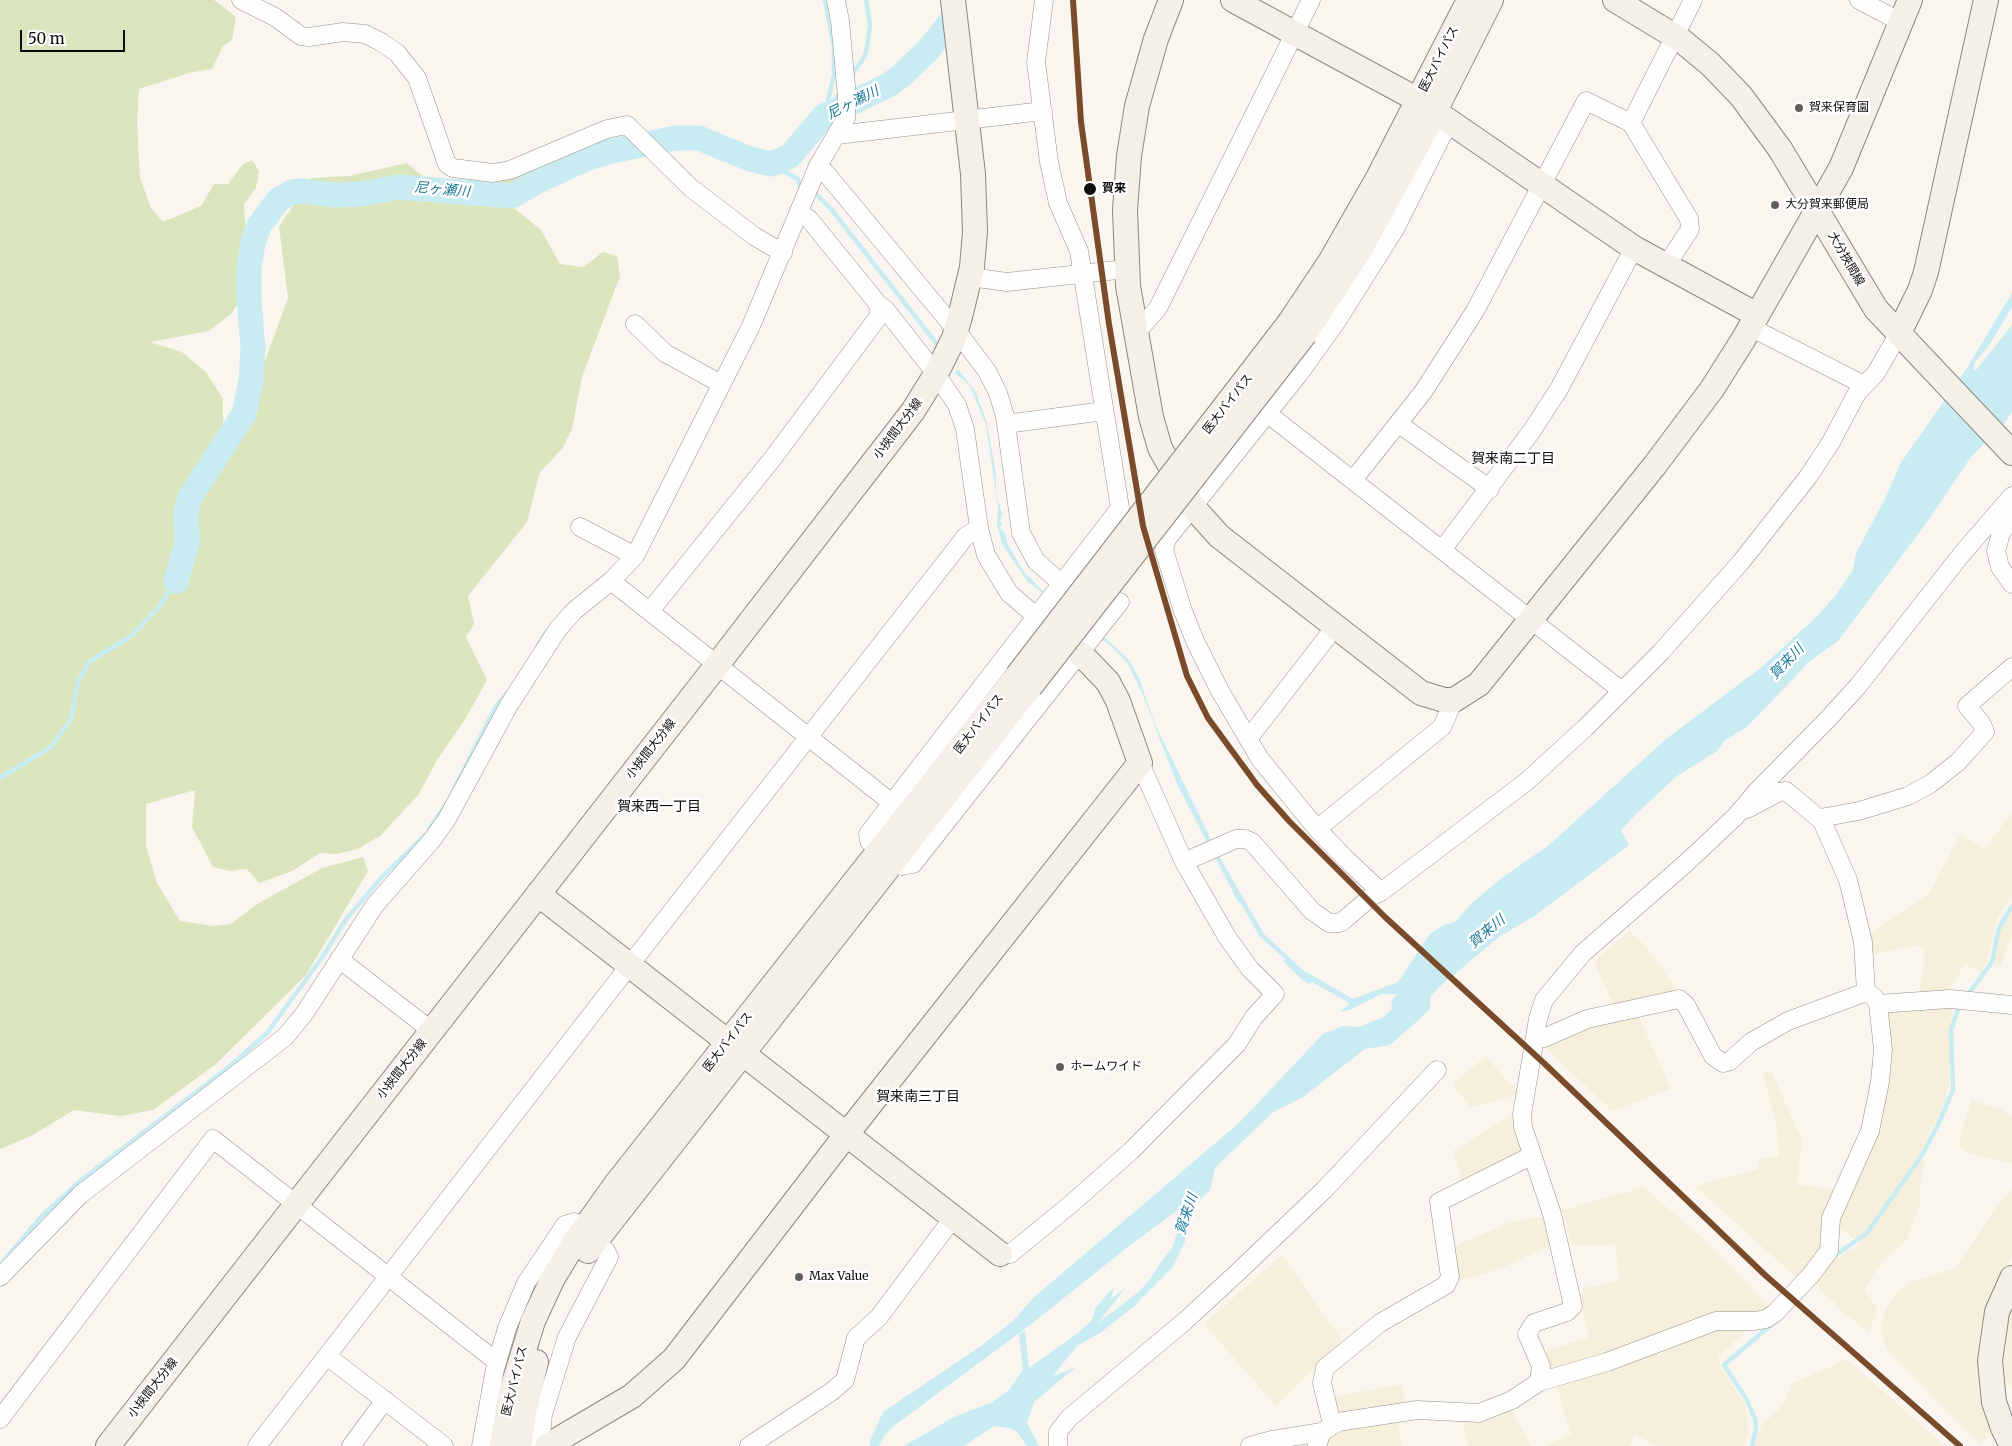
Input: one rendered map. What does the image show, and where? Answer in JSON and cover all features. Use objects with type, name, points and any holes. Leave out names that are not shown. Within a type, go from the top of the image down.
[{"type":"street","points":[[241,0],[275,17],[302,36],[308,37],[343,32],[365,34],[397,53],[417,78],[447,164],[453,168],[493,173],[510,170],[607,129],[627,125],[651,150],[706,200],[754,236],[783,253]]},
{"type":"street","points":[[0,1277],[80,1195],[285,1037],[304,1014],[375,905],[432,840],[509,705],[558,629],[574,611],[611,581],[635,556],[751,326],[803,205],[815,172],[837,135],[847,111],[845,71],[836,0]]},
{"type":"street","name":"小挾間大分線","points":[[108,1446],[913,411],[946,354],[970,277],[976,215],[953,0]]},
{"type":"street","points":[[1044,0],[1036,62],[1042,111],[1056,197],[1077,243],[1120,508],[892,803],[867,837],[869,841],[905,867],[912,864],[1081,654],[1120,602]]},
{"type":"street","points":[[1171,0],[1153,47],[1134,120],[1126,184],[1126,269],[1156,438],[1165,460],[1193,507],[1219,536],[1421,693],[1431,698],[1454,700]]},
{"type":"street","points":[[1233,0],[1434,110],[1541,182],[1634,248],[1864,385]]},
{"type":"street","points":[[1136,333],[1158,308],[1311,0]]},
{"type":"street","name":"医大バイパス","points":[[1434,110],[1469,0]]},
{"type":"street","name":"医大バイパス","points":[[502,1446],[510,1396],[521,1353],[542,1299],[553,1278],[587,1243],[735,1048],[1024,681],[1297,328],[1360,250],[1491,0]]},
{"type":"street","name":"大分挾間線","points":[[1615,0],[1675,36],[1710,64],[1741,96],[1780,149],[1876,309],[2012,453]]},
{"type":"street","points":[[1631,123],[1693,0]]},
{"type":"street","points":[[1859,0],[1901,22]]},
{"type":"street","points":[[1317,829],[1442,727],[1454,700],[1479,684],[1532,620],[1694,414],[1754,321],[1818,210],[1856,135],[1910,0]]},
{"type":"street","points":[[1184,862],[1236,838],[1249,840],[1312,911],[1329,923],[1340,923],[1372,896],[1381,892],[1520,787],[1661,652],[1778,517],[1831,442],[1857,393],[1905,340],[1926,272],[1986,0]]},
{"type":"street","points":[[1353,480],[1399,424],[1439,368],[1475,311],[1541,182],[1586,101],[1631,123],[1691,222],[1690,229],[1666,266]]},
{"type":"street","points":[[1381,892],[1317,829],[1282,788],[1248,740],[1198,647],[1183,611],[1164,550],[1167,539],[1321,345],[1364,280],[1402,216],[1434,110]]},
{"type":"street","points":[[837,135],[1042,111]]},
{"type":"street","points":[[538,894],[1000,1254],[1010,1254],[1131,1151],[1236,1044],[1254,1017],[1275,994],[1250,969],[1227,937],[1184,862],[1140,762],[1113,690],[1101,672],[1009,593],[994,571],[982,546],[963,420],[952,396],[946,354],[825,172],[815,172]]},
{"type":"street","points":[[803,205],[808,219],[878,304],[946,354],[994,382],[1006,424],[1021,533],[1036,561],[1062,584]]},
{"type":"street","points":[[1442,550],[1532,432],[1559,389],[1634,248]]},
{"type":"street","points":[[970,277],[1007,282],[1126,269]]},
{"type":"street","points":[[650,611],[773,458],[877,319],[880,312],[878,304]]},
{"type":"street","points":[[635,324],[665,353],[721,384]]},
{"type":"street","points":[[1006,424],[1104,411]]},
{"type":"street","points":[[1268,414],[1622,691]]},
{"type":"street","points":[[1399,424],[1490,489]]},
{"type":"street","points":[[1540,1382],[1541,1366],[1527,1334],[1534,1324],[1567,1312],[1573,1306],[1573,1298],[1552,1214],[1531,1156],[1523,1127],[1522,1114],[1544,1000],[1583,952],[1685,864],[1735,817],[1757,791],[1858,686],[1961,555],[2012,496]]},
{"type":"street","points":[[2012,518],[2001,533],[1996,551],[2000,567],[2012,584]]},
{"type":"street","points":[[580,527],[635,556]]},
{"type":"street","points":[[257,1446],[629,966],[966,536],[979,528]]},
{"type":"street","points":[[611,581],[892,803]]},
{"type":"street","points":[[1248,740],[1335,627]]},
{"type":"street","points":[[1820,818],[1859,810],[1908,796],[1923,789],[1958,762],[1985,732],[1982,724],[1967,706],[2012,667]]},
{"type":"street","points":[[547,1446],[632,1396],[674,1359],[846,1135],[1140,762]]},
{"type":"street","points":[[1250,1446],[1324,1434],[1417,1410],[1479,1413],[1502,1405],[1540,1382],[1607,1362],[1716,1321],[1755,1321],[1766,1319],[1775,1313],[1810,1276],[1829,1251],[1831,1218],[1870,1131],[1882,1063],[1863,942],[1848,880],[1820,818],[1786,791],[1779,792],[1735,817]]},
{"type":"street","points":[[339,960],[432,1030]]},
{"type":"street","points":[[1535,1039],[1544,1038],[1587,1019],[1679,999],[1686,1004],[1713,1056],[1723,1063],[1730,1061],[1752,1042],[1788,1021],[1872,998],[1950,999],[2012,1005]]},
{"type":"street","points":[[1058,1446],[1058,1432],[1069,1418],[1185,1321],[1238,1272],[1324,1190],[1437,1070]]},
{"type":"street","points":[[0,1419],[213,1139],[497,1362]]},
{"type":"street","points":[[1324,1434],[1322,1383],[1326,1368],[1380,1323],[1446,1285],[1450,1277],[1439,1202],[1531,1156]]},
{"type":"street","points":[[749,1446],[840,1386],[848,1374],[856,1338],[879,1317],[953,1218]]},
{"type":"street","points":[[481,1446],[488,1398],[497,1362],[519,1300],[535,1267],[565,1225],[574,1222],[587,1243],[606,1251],[609,1257],[567,1337],[543,1414],[540,1446]]},
{"type":"street","points":[[519,1446],[530,1383],[539,1351],[555,1309],[587,1243]]},
{"type":"street","points":[[2012,1278],[1997,1312],[1990,1361],[1994,1402],[2003,1428],[2012,1446]]},
{"type":"street","points":[[327,1356],[444,1446]]},
{"type":"street","points":[[351,1446],[385,1400]]},
{"type":"shaded area","points":[[2012,812],[2012,895],[1997,919],[1987,961],[1981,973],[1965,964],[1945,996],[1919,996],[1924,963],[1924,950],[1920,945],[1870,955],[1867,936],[1929,894],[1960,835],[1985,849]]},
{"type":"shaded area","points":[[2012,908],[2012,936],[2000,966],[1994,965],[2000,930]]},
{"type":"shaded area","points":[[1629,931],[1647,947],[1677,990],[1676,992],[1614,1005],[1595,965],[1597,959]]},
{"type":"shaded area","points":[[1946,1004],[1952,1010],[1949,1087],[1942,1109],[1918,1157],[1925,1164],[1921,1177],[1920,1204],[1907,1240],[1887,1257],[1874,1273],[1865,1290],[1878,1309],[1869,1333],[1835,1305],[1834,1301],[1815,1282],[1831,1263],[1861,1243],[1837,1227],[1848,1195],[1885,1014],[1891,1006]]},
{"type":"shaded area","points":[[1639,1017],[1671,1089],[1612,1111],[1544,1046],[1563,1032]]},
{"type":"shaded area","points":[[1486,1056],[1518,1094],[1471,1108],[1452,1084]]},
{"type":"shaded area","points":[[1771,1071],[1802,1140],[1797,1184],[1835,1190],[1823,1256],[1800,1281],[1695,1186],[1758,1169],[1758,1158],[1779,1157],[1777,1126],[1763,1075]]},
{"type":"shaded area","points":[[1971,1100],[2002,1110],[2012,1116],[2012,1163],[1970,1154],[1958,1146]]},
{"type":"shaded area","points":[[1518,1111],[1522,1152],[1462,1180],[1453,1151]]},
{"type":"shaded area","points":[[1643,1187],[1705,1240],[1771,1308],[1718,1357],[1720,1366],[1745,1404],[1749,1430],[1744,1446],[1657,1446],[1635,1435],[1629,1446],[1545,1446],[1571,1434],[1546,1351],[1590,1337],[1581,1307],[1583,1288],[1620,1281],[1615,1245],[1572,1245],[1563,1210]]},
{"type":"shaded area","points":[[2012,1188],[2012,1254],[1989,1301],[1981,1329],[1978,1356],[1981,1401],[1991,1434],[1980,1444],[1887,1350],[1882,1335],[1882,1323],[1884,1313],[1893,1298],[1906,1283],[1956,1268],[1996,1207]]},
{"type":"shaded area","points":[[1545,1216],[1553,1244],[1509,1265],[1457,1281],[1453,1247],[1511,1222]]},
{"type":"shaded area","points":[[1282,1255],[1342,1340],[1276,1406],[1204,1324]]},
{"type":"shaded area","points":[[2012,1302],[2012,1388],[2001,1376],[2001,1346]]},
{"type":"shaded area","points":[[1847,1359],[1945,1446],[1755,1446],[1761,1426],[1785,1403],[1791,1384]]},
{"type":"shaded area","points":[[1402,1384],[1406,1403],[1336,1415],[1333,1397]]},
{"type":"shaded area","points":[[1511,1409],[1531,1446],[1468,1446],[1463,1419],[1478,1422]]},
{"type":"shaded area","points":[[1397,1421],[1402,1446],[1324,1446],[1326,1440],[1336,1431]]},
{"type":"green space","points":[[0,0],[214,0],[236,17],[232,40],[223,46],[212,69],[189,73],[139,89],[137,122],[140,178],[151,208],[163,222],[201,206],[214,184],[228,184],[242,165],[252,160],[259,171],[256,188],[244,204],[247,250],[245,292],[232,313],[209,331],[150,342],[182,352],[206,372],[223,399],[223,432],[238,413],[263,366],[288,298],[279,227],[311,178],[349,176],[407,163],[448,198],[522,170],[538,171],[533,184],[514,208],[541,230],[560,264],[583,267],[603,252],[617,256],[620,276],[582,377],[572,429],[562,449],[540,472],[527,522],[468,596],[474,624],[466,637],[487,680],[464,721],[437,760],[419,794],[380,836],[358,849],[336,854],[320,853],[292,871],[259,883],[247,869],[230,871],[213,867],[192,827],[195,790],[146,804],[146,846],[157,883],[180,921],[214,926],[231,924],[257,904],[322,868],[363,857],[368,871],[306,975],[215,1065],[153,1110],[120,1116],[74,1110],[31,1136],[0,1149]]},
{"type":"water","points":[[2012,293],[2012,307],[1988,347],[1975,362],[1973,369],[1976,370],[2012,325],[2012,412],[2004,424],[1971,457],[1930,518],[1838,641],[1811,660],[1747,727],[1724,741],[1717,751],[1677,776],[1637,813],[1621,830],[1629,845],[1533,917],[1504,934],[1481,941],[1462,941],[1446,949],[1425,974],[1431,992],[1430,1009],[1390,1045],[1365,1049],[1303,1097],[1273,1112],[1215,1168],[1210,1190],[1188,1213],[1185,1241],[1173,1267],[1132,1308],[1100,1333],[1077,1346],[1053,1376],[1076,1367],[1034,1402],[1027,1423],[1039,1446],[1027,1446],[1017,1432],[1009,1428],[994,1426],[964,1446],[904,1446],[954,1417],[992,1402],[1009,1390],[1023,1370],[1019,1334],[1025,1331],[1029,1368],[1078,1333],[1092,1320],[1096,1307],[1114,1287],[1111,1299],[1126,1287],[1098,1323],[1136,1294],[1148,1282],[1173,1247],[1186,1204],[1129,1246],[1030,1325],[895,1425],[884,1436],[879,1446],[870,1446],[870,1441],[883,1412],[981,1346],[1013,1321],[1033,1298],[1238,1124],[1323,1034],[1343,1026],[1360,1027],[1383,1017],[1396,1006],[1397,1000],[1396,994],[1382,994],[1349,1010],[1340,1012],[1349,1004],[1348,1002],[1312,982],[1310,984],[1301,979],[1281,959],[1284,961],[1285,959],[1259,936],[1241,903],[1238,902],[1178,786],[1142,693],[1128,664],[1112,647],[1027,581],[1002,544],[997,525],[998,507],[986,425],[970,386],[955,373],[958,369],[976,392],[987,423],[996,475],[996,493],[1002,514],[1000,522],[1003,523],[1000,528],[1005,533],[1008,545],[1024,572],[1045,593],[1109,641],[1129,660],[1139,678],[1154,722],[1219,856],[1264,934],[1303,970],[1353,999],[1398,982],[1430,934],[1444,925],[1455,922],[1473,902],[1503,877],[1549,845],[1666,739],[1763,666],[1817,616],[1836,595],[1853,570],[1856,553],[1885,499],[1900,464],[1967,368]]},
{"type":"waterway","points":[[825,0],[834,47],[834,75],[825,113]]},
{"type":"waterway","points":[[851,76],[865,56],[868,41],[870,25],[866,0]]},
{"type":"waterway","name":"尼ヶ瀬川","points":[[176,581],[187,543],[186,511],[190,497],[244,414],[251,381],[253,347],[249,301],[249,267],[253,243],[259,226],[278,200],[292,192],[300,191],[336,195],[361,194],[398,187],[512,196],[538,181],[588,158],[607,152],[675,138],[699,138],[750,159],[772,164],[790,156],[824,116],[889,85],[901,76],[929,49],[948,25]]},
{"type":"waterway","points":[[824,116],[841,91]]},
{"type":"waterway","points":[[772,164],[798,179],[801,190]]},
{"type":"waterway","points":[[813,191],[831,209],[940,348]]},
{"type":"waterway","points":[[0,778],[51,747],[71,719],[78,682],[89,662],[131,636],[159,607],[176,581]]},
{"type":"waterway","points":[[537,647],[546,632]]},
{"type":"waterway","points":[[452,793],[495,708],[507,693]]},
{"type":"waterway","points":[[429,829],[446,804]]},
{"type":"waterway","points":[[1,1264],[42,1216],[80,1181],[230,1066],[267,1033],[321,959],[347,918],[382,877],[425,835]]},
{"type":"waterway","points":[[1967,996],[1992,962],[1999,928],[2012,906]]},
{"type":"waterway","name":"賀来川","points":[[1404,1005],[1433,976],[1501,919]]},
{"type":"waterway","points":[[1833,1257],[1867,1233],[1922,1155],[1937,1127],[1953,1090],[1951,1030],[1960,1004]]},
{"type":"waterway","points":[[1752,1446],[1756,1430],[1755,1419],[1747,1400],[1724,1365],[1772,1324]]},
{"type":"transit line","points":[[1073,0],[1081,122],[1109,324],[1143,526],[1187,676],[1208,718],[1257,785],[1289,821],[1385,917],[1547,1066],[1765,1275],[1960,1446]]},
{"type":"place","name":"賀来保育園","points":[[1799,108]]},
{"type":"place","name":"賀来","points":[[1090,189]]},
{"type":"place","name":"大分賀来郵便局","points":[[1775,205]]},
{"type":"place","name":"ホームワイド","points":[[1060,1067]]},
{"type":"place","name":"Max Value","points":[[799,1277]]},
{"type":"district","name":"賀来南二丁目","points":[[1513,459]]},
{"type":"district","name":"賀来西一丁目","points":[[659,807]]},
{"type":"district","name":"賀来南三丁目","points":[[918,1097]]}]
